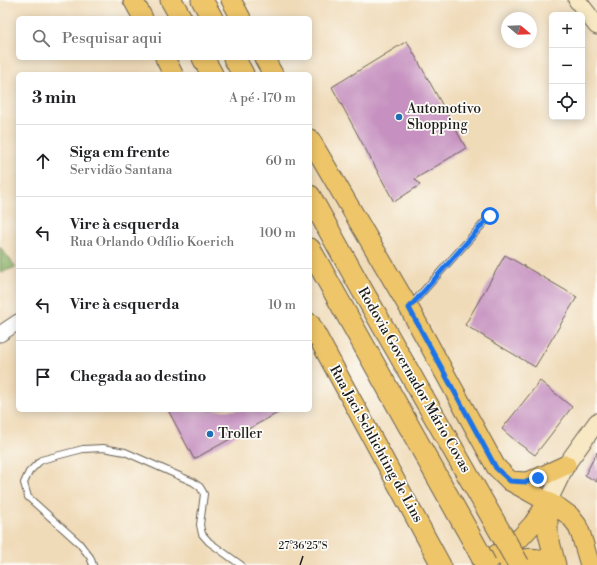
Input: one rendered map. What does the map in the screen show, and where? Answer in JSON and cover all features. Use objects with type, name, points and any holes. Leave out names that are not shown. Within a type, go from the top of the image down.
[{"type":"highway","points":[[171,0],[180,16]]},
{"type":"highway","points":[[202,0],[211,16]]},
{"type":"highway","points":[[204,60],[211,72]]},
{"type":"highway","points":[[235,60],[242,72]]},
{"type":"highway","name":"Rodovia Governador Mário Covas","points":[[312,200],[519,565]]},
{"type":"highway","name":"Rodovia Governador Mário Covas","points":[[312,253],[482,560]]},
{"type":"main road","points":[[133,0],[142,16]]},
{"type":"main road","points":[[231,0],[241,16]]},
{"type":"main road","points":[[576,0],[597,26]]},
{"type":"main road","points":[[166,60],[173,72]]},
{"type":"main road","points":[[265,60],[272,72]]},
{"type":"main road","points":[[312,142],[409,308],[496,468],[510,481],[570,516],[577,525],[590,565]]},
{"type":"main road","name":"Rua Jaci Schlichting de Lins","points":[[312,328],[438,561]]},
{"type":"main road","points":[[482,560],[521,537],[533,524],[548,502],[566,464],[597,422]]},
{"type":"main road","points":[[510,481],[526,482],[538,478],[566,464]]},
{"type":"main road","points":[[509,565],[513,562],[527,558],[555,564],[548,534],[548,502]]},
{"type":"street","points":[[0,334],[16,323]]},
{"type":"lane","points":[[409,308],[490,216]]},
{"type":"lane","points":[[93,565],[90,557],[79,543],[28,497],[24,483],[29,472],[42,460],[83,449],[103,448],[125,452],[194,482],[200,487],[204,494],[200,525],[202,534],[209,542],[240,565]]},
{"type":"green space","points":[[0,247],[16,267],[0,273]]},
{"type":"building","name":"Automotivo Shopping","points":[[407,41],[466,148],[415,179],[420,185],[394,202],[332,87]]},
{"type":"building","points":[[505,255],[577,297],[535,367],[465,325]]},
{"type":"building","points":[[540,381],[572,407],[535,455],[502,429]]},
{"type":"building","name":"Troller","points":[[169,412],[279,412],[194,459]]},
{"type":"building","points":[[597,452],[597,482],[585,475]]},
{"type":"place","name":"Automotivo Shopping","points":[[399,117]]},
{"type":"place","name":"Troller","points":[[210,434]]},
{"type":"route","points":[[490,216],[409,308],[496,468],[510,481],[526,482],[538,478]]}]
